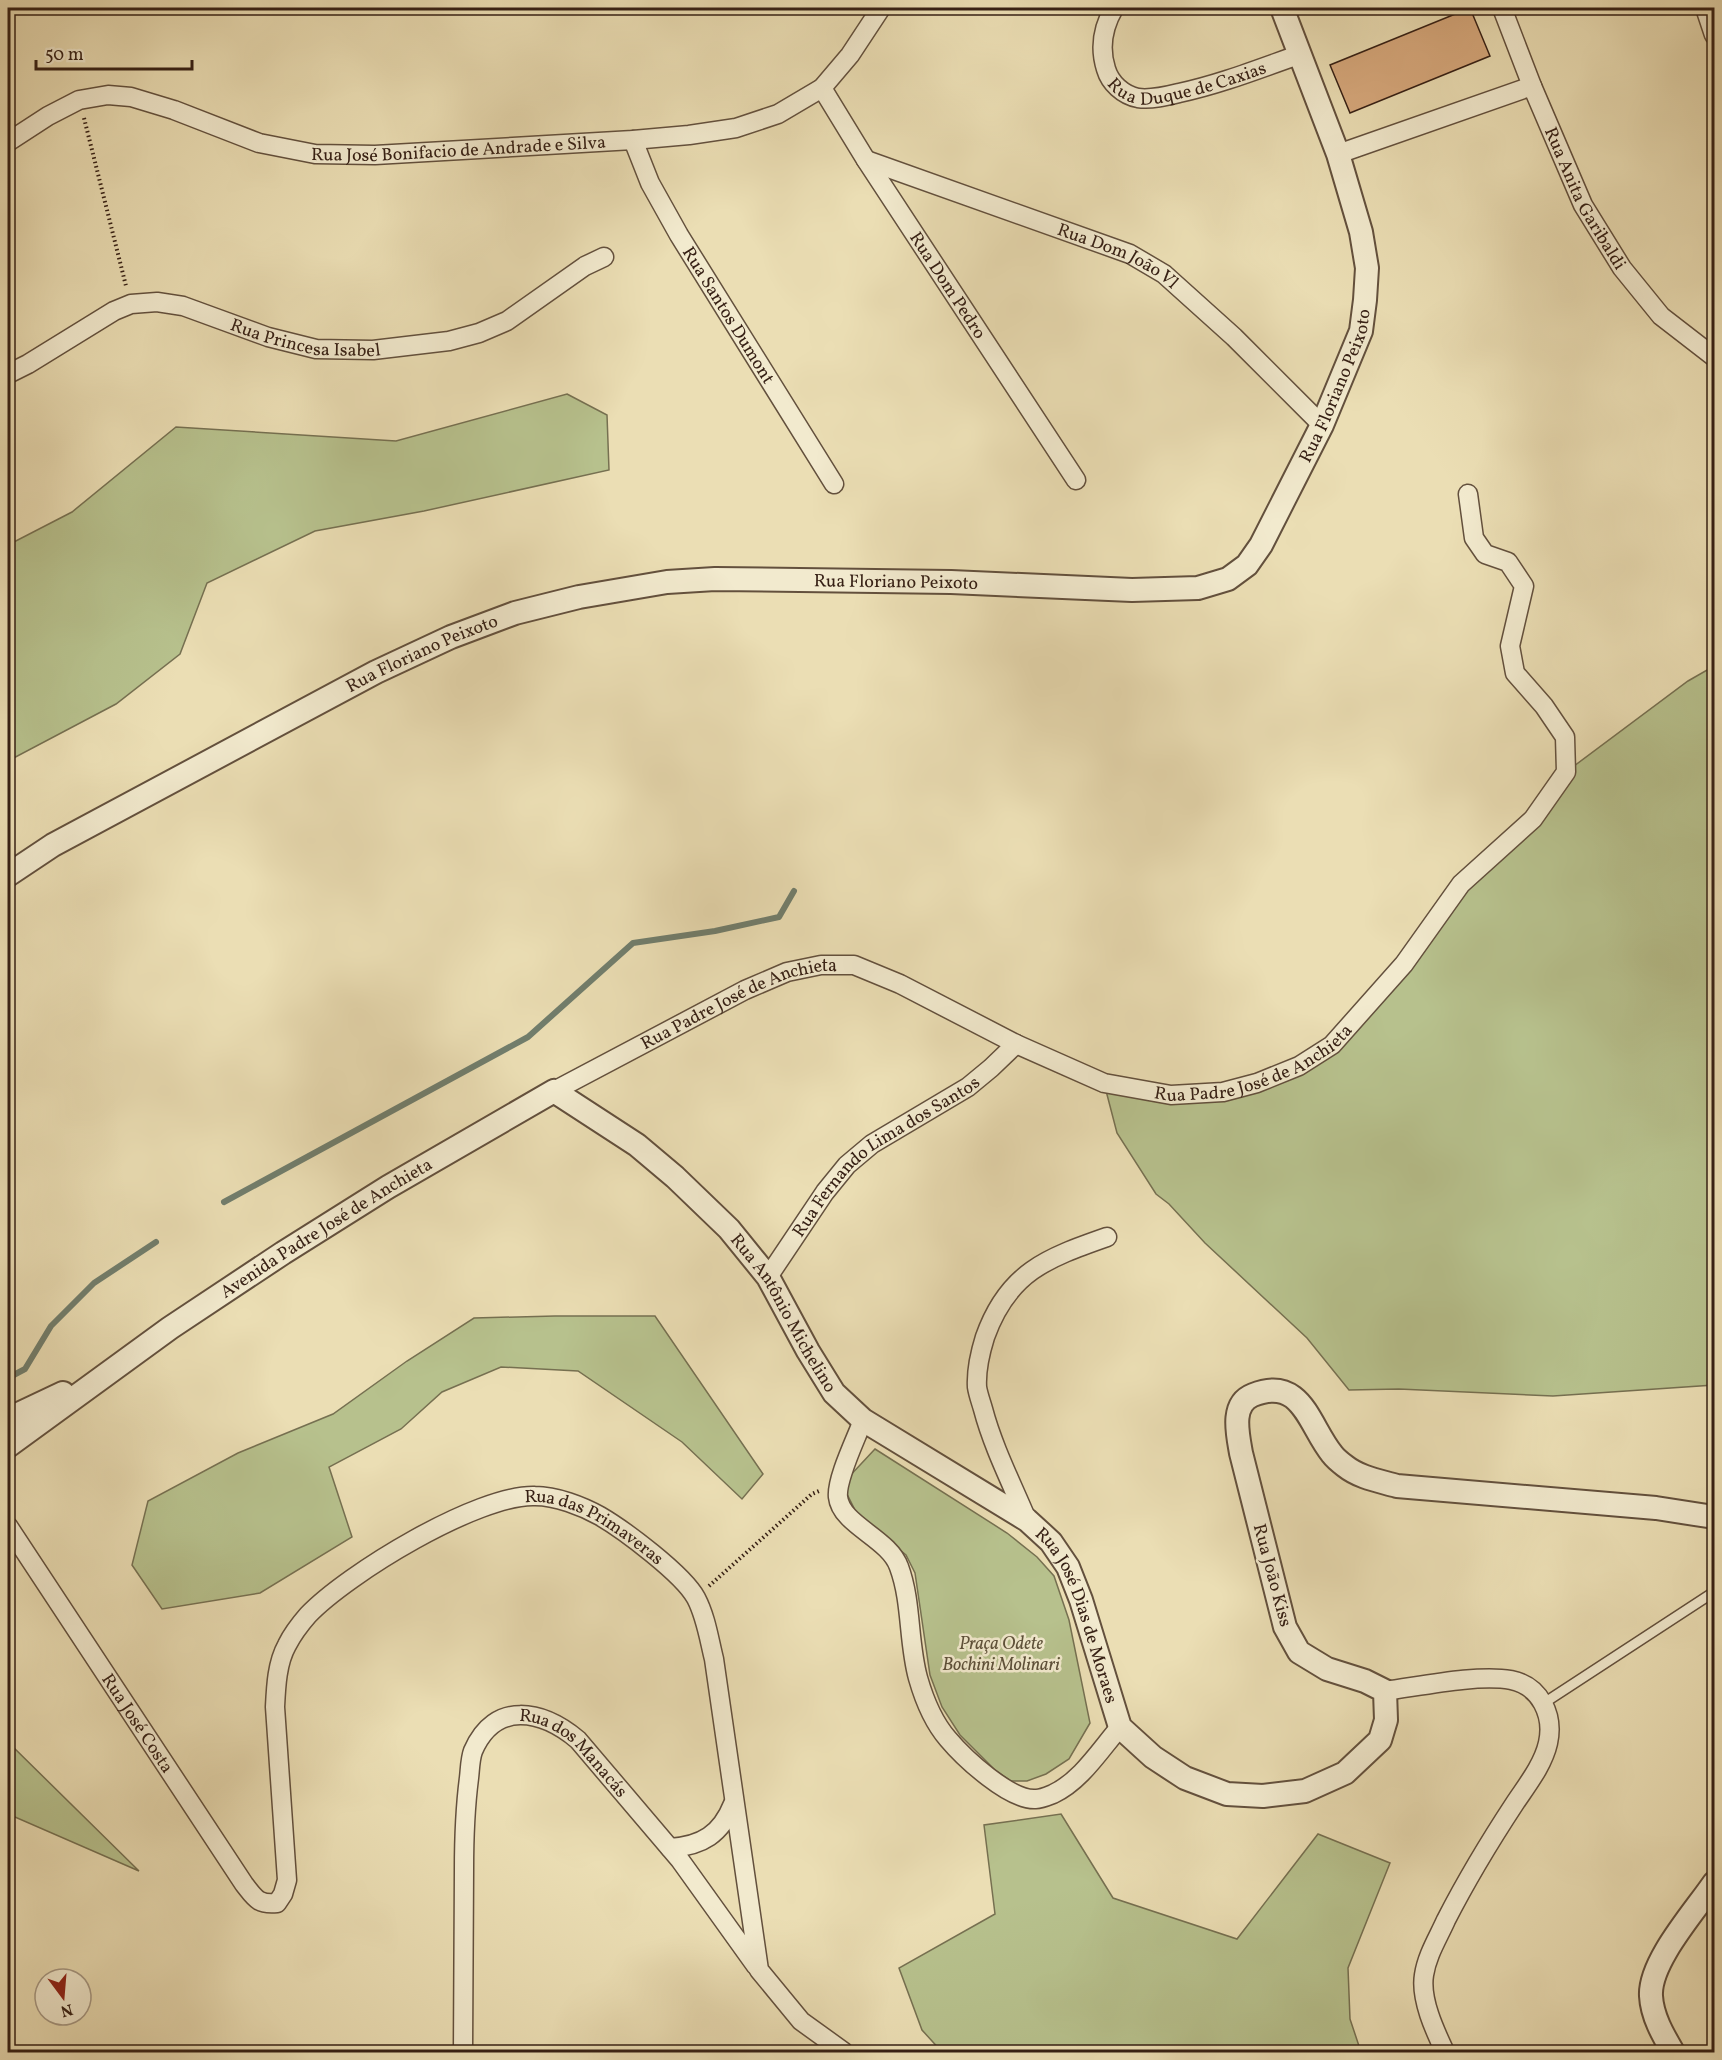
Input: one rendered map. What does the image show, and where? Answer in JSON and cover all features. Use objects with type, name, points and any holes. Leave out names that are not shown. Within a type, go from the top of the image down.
[{"type":"street","name":"Rua José Bonifacio de Andrade e Silva","points":[[8,142],[48,116],[79,100],[108,95],[131,97],[174,110],[259,143],[315,154],[375,155],[633,140],[736,128],[778,114],[822,88],[850,55],[881,8]]},
{"type":"street","name":"Rua Duque de Caxias","points":[[1114,8],[1101,41],[1101,55],[1108,76],[1119,89],[1138,98],[1161,97],[1206,88],[1301,54]]},
{"type":"street","name":"Rua Anita Garibaldi","points":[[1502,8],[1532,86],[1583,205],[1622,268],[1661,316],[1714,357]]},
{"type":"street","points":[[1705,8],[1714,35]]},
{"type":"street","name":"Rua Floriano Peixoto","points":[[8,875],[53,845],[376,672],[451,637],[515,613],[568,600],[668,582],[715,579],[951,582],[1132,590],[1198,588],[1228,579],[1247,564],[1261,544],[1323,425],[1361,331],[1367,268],[1361,232],[1338,154],[1285,9]]},
{"type":"street","points":[[1338,154],[1532,86]]},
{"type":"street","name":"Rua Dom Pedro","points":[[822,88],[866,160],[1076,480]]},
{"type":"street","name":"Rua Santos Dumont","points":[[633,140],[650,183],[679,236],[834,484]]},
{"type":"street","name":"Rua Dom João Vl","points":[[866,160],[1130,254],[1164,274],[1323,425]]},
{"type":"street","name":"Rua Princesa Isabel","points":[[8,374],[114,310],[130,304],[157,302],[183,306],[268,337],[316,349],[373,350],[449,341],[479,333],[507,321],[585,266],[604,256]]},
{"type":"street","name":"Rua Padre José de Anchieta","points":[[554,1091],[745,990],[788,972],[821,965],[854,965],[900,984],[1016,1044],[1104,1083],[1171,1095],[1223,1092],[1257,1083],[1299,1066],[1332,1045],[1404,964],[1461,884],[1536,815],[1566,772],[1565,736],[1544,706],[1515,674],[1510,646],[1524,586],[1508,562],[1485,554],[1474,538],[1468,494]]},
{"type":"street","name":"Rua Fernando Lima dos Santos","points":[[768,1277],[825,1192],[847,1165],[872,1144],[968,1087],[1016,1044]]},
{"type":"street","name":"Rua Antônio Michelino","points":[[554,1091],[637,1145],[675,1177],[729,1229],[768,1277],[808,1351],[834,1393],[863,1420],[1027,1520]]},
{"type":"street","name":"Avenida Padre José de Anchieta","points":[[105,1373],[170,1328],[379,1193],[554,1091]]},
{"type":"street","name":"Rua José Dias de Moraes","points":[[1107,1237],[1054,1257],[1039,1265],[1014,1286],[993,1315],[979,1357],[977,1388],[988,1430],[1027,1520],[1051,1542],[1068,1567],[1081,1600],[1120,1727],[1153,1757],[1185,1778],[1227,1794],[1263,1796],[1305,1791],[1345,1773],[1380,1740],[1386,1720],[1385,1691]]},
{"type":"street","points":[[8,1419],[105,1373]]},
{"type":"street","points":[[8,1446],[105,1373]]},
{"type":"street","name":"Rua João Kiss","points":[[1385,1691],[1365,1681],[1327,1669],[1299,1652],[1285,1627],[1241,1453],[1237,1426],[1238,1408],[1250,1396],[1268,1390],[1288,1394],[1301,1404],[1331,1454],[1348,1468],[1367,1478],[1397,1486],[1656,1508],[1714,1517]]},
{"type":"street","points":[[863,1420],[839,1482],[837,1494],[839,1503],[848,1516],[896,1557],[906,1593],[911,1641],[918,1677],[929,1708],[947,1739],[987,1777],[1015,1795],[1035,1800],[1052,1795],[1071,1784],[1120,1727]]},
{"type":"street","name":"Rua das Primaveras","points":[[277,1903],[283,1894],[287,1880],[275,1707],[277,1678],[287,1645],[308,1615],[351,1578],[403,1546],[463,1514],[506,1500],[534,1496],[563,1501],[599,1515],[681,1578],[696,1597],[707,1626],[714,1659],[759,1970]]},
{"type":"street","name":"Rua José Costa","points":[[8,1526],[244,1884],[256,1900],[266,1904],[277,1903]]},
{"type":"street","points":[[1385,1691],[1489,1678],[1514,1681],[1532,1689],[1544,1703],[1549,1721],[1548,1743],[1538,1767],[1467,1878],[1431,1950],[1424,1976],[1426,2005],[1445,2052]]},
{"type":"street","name":"Rua dos Manacás","points":[[463,2052],[464,1817],[472,1753],[485,1730],[498,1720],[521,1714],[543,1719],[562,1727],[578,1740],[670,1848],[759,1970]]},
{"type":"street","points":[[670,1848],[688,1847],[705,1840],[719,1829],[734,1804]]},
{"type":"street","points":[[1673,2052],[1658,2026],[1651,1996],[1655,1971],[1714,1883]]},
{"type":"street","points":[[759,1970],[801,2021],[844,2052]]},
{"type":"lane","points":[[1544,1703],[1714,1592]]},
{"type":"path","points":[[79,100],[130,304]]},
{"type":"path","points":[[696,1597],[812,1494],[839,1482]]},
{"type":"green space","points":[[567,394],[607,415],[609,470],[424,511],[315,531],[207,583],[180,654],[116,704],[8,761],[8,545],[72,512],[176,427],[396,441]]},
{"type":"green space","points":[[1714,666],[1714,1385],[1553,1396],[1399,1389],[1349,1390],[1307,1338],[1156,1194],[1117,1133],[1104,1083],[1223,1092],[1332,1045],[1566,772],[1688,681]]},
{"type":"green space","points":[[655,1316],[763,1474],[742,1499],[682,1442],[578,1371],[501,1367],[442,1392],[401,1429],[329,1467],[352,1537],[260,1593],[162,1609],[132,1565],[148,1501],[238,1453],[333,1414],[407,1361],[474,1318]]},
{"type":"green space","name":"Praça Odete Bochini Molinari","points":[[875,1449],[1007,1533],[1037,1557],[1054,1576],[1069,1620],[1090,1723],[1069,1759],[1046,1774],[1027,1781],[1011,1781],[995,1770],[960,1735],[942,1707],[930,1675],[915,1573],[906,1555],[858,1516],[846,1492],[846,1480]]},
{"type":"green space","points":[[8,1742],[139,1871],[8,1814]]},
{"type":"green space","points":[[1061,1814],[1113,1898],[1237,1939],[1318,1834],[1390,1863],[1348,1968],[1350,2019],[1361,2052],[942,2052],[922,2030],[899,1968],[995,1914],[984,1825]]},
{"type":"building","points":[[1470,8],[1490,56],[1350,113],[1330,65]]},
{"type":"waterway","points":[[224,1202],[528,1037],[633,943],[715,931],[779,917],[794,891]]},
{"type":"waterway","points":[[8,1378],[25,1369],[51,1326],[94,1283],[156,1242]]}]
